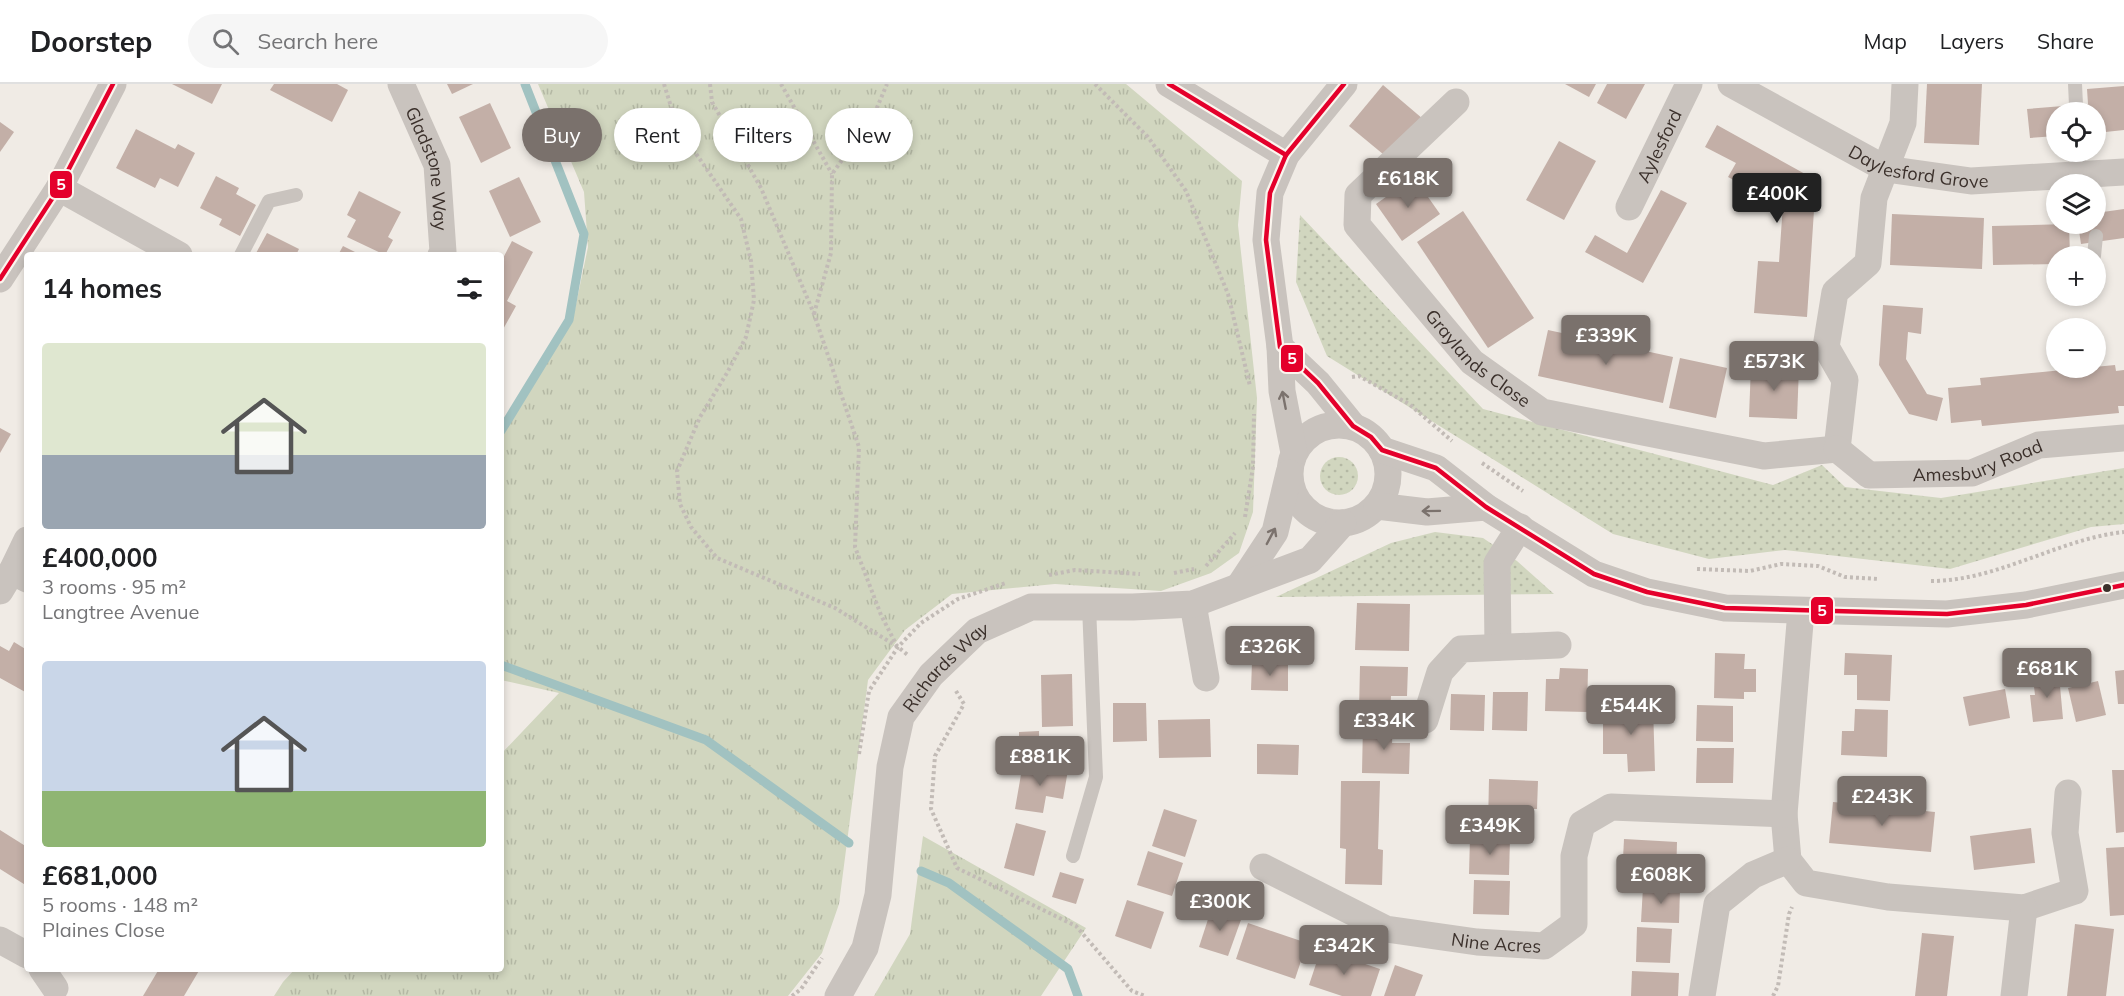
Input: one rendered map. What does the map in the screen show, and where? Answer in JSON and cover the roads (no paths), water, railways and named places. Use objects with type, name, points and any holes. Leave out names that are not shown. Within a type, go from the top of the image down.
[{"type":"street","points":[[0,279],[59,188],[112,84]]},
{"type":"street","name":"Gladstone Way","points":[[401,84],[437,165],[443,252]]},
{"type":"street","points":[[1168,84],[1286,155]]},
{"type":"street","points":[[1280,347],[1318,383],[1353,426],[1371,437],[1382,450],[1388,471],[1386,488],[1377,506],[1364,516],[1343,523],[1326,521],[1311,514],[1299,502],[1292,487],[1292,461],[1282,391],[1280,347],[1266,240],[1270,194],[1286,155],[1344,84]]},
{"type":"street","name":"Aylesford","points":[[1629,207],[1689,84]]},
{"type":"street","name":"Daylesford Grove","points":[[1731,84],[1886,169],[1971,181],[2085,171],[2124,171]]},
{"type":"street","points":[[1837,448],[1845,380],[1826,347],[1835,292],[1868,263],[1874,198],[1903,123],[1905,84]]},
{"type":"street","name":"Graylands Close","points":[[1456,102],[1358,195],[1357,225],[1472,362],[1542,412],[1764,456],[1837,448]]},
{"type":"street","points":[[59,188],[174,252]]},
{"type":"street","points":[[1240,585],[1275,532],[1292,461],[1307,436],[1322,428],[1335,425],[1353,426]]},
{"type":"street","name":"Amesbury Road","points":[[1837,448],[1869,475],[1971,473],[2039,445],[2124,438]]},
{"type":"street","points":[[1382,450],[1436,468],[1486,507],[1594,574],[1647,592],[1725,608],[1947,614],[2026,605],[2124,585]]},
{"type":"street","points":[[1377,506],[1427,512],[1486,507]]},
{"type":"street","name":"Richards Way","points":[[838,996],[865,948],[878,895],[890,767],[901,717],[931,675],[977,631],[1031,607],[1133,607],[1193,604],[1310,560],[1343,523]]},
{"type":"street","points":[[1498,647],[1497,564],[1520,527]]},
{"type":"street","points":[[13,580],[24,549]]},
{"type":"street","points":[[1193,604],[1206,678]]},
{"type":"street","points":[[1801,611],[1784,814],[1788,860],[1806,883],[1888,897],[2024,908],[2075,891],[2065,833],[2068,793]]},
{"type":"street","points":[[1425,720],[1440,672],[1461,649],[1558,645]]},
{"type":"street","name":"Nine Acres","points":[[1263,867],[1386,929],[1477,942],[1544,946],[1574,924],[1574,856],[1582,824],[1611,807],[1784,814]]},
{"type":"street","points":[[1702,996],[1717,904],[1753,875],[1788,860]]},
{"type":"street","points":[[2014,996],[2024,908]]},
{"type":"street","points":[[0,940],[24,953]]},
{"type":"lane","points":[[2075,84],[2076,102]]},
{"type":"lane","points":[[243,252],[269,201],[296,195]]},
{"type":"lane","points":[[2095,246],[2096,236]]},
{"type":"lane","points":[[1073,856],[1095,777],[1089,606]]},
{"type":"waterway","points":[[504,426],[569,320],[584,234],[525,84]]},
{"type":"waterway","points":[[504,666],[706,740],[849,843]]},
{"type":"waterway","points":[[921,871],[949,883],[1068,969],[1078,996]]}]
